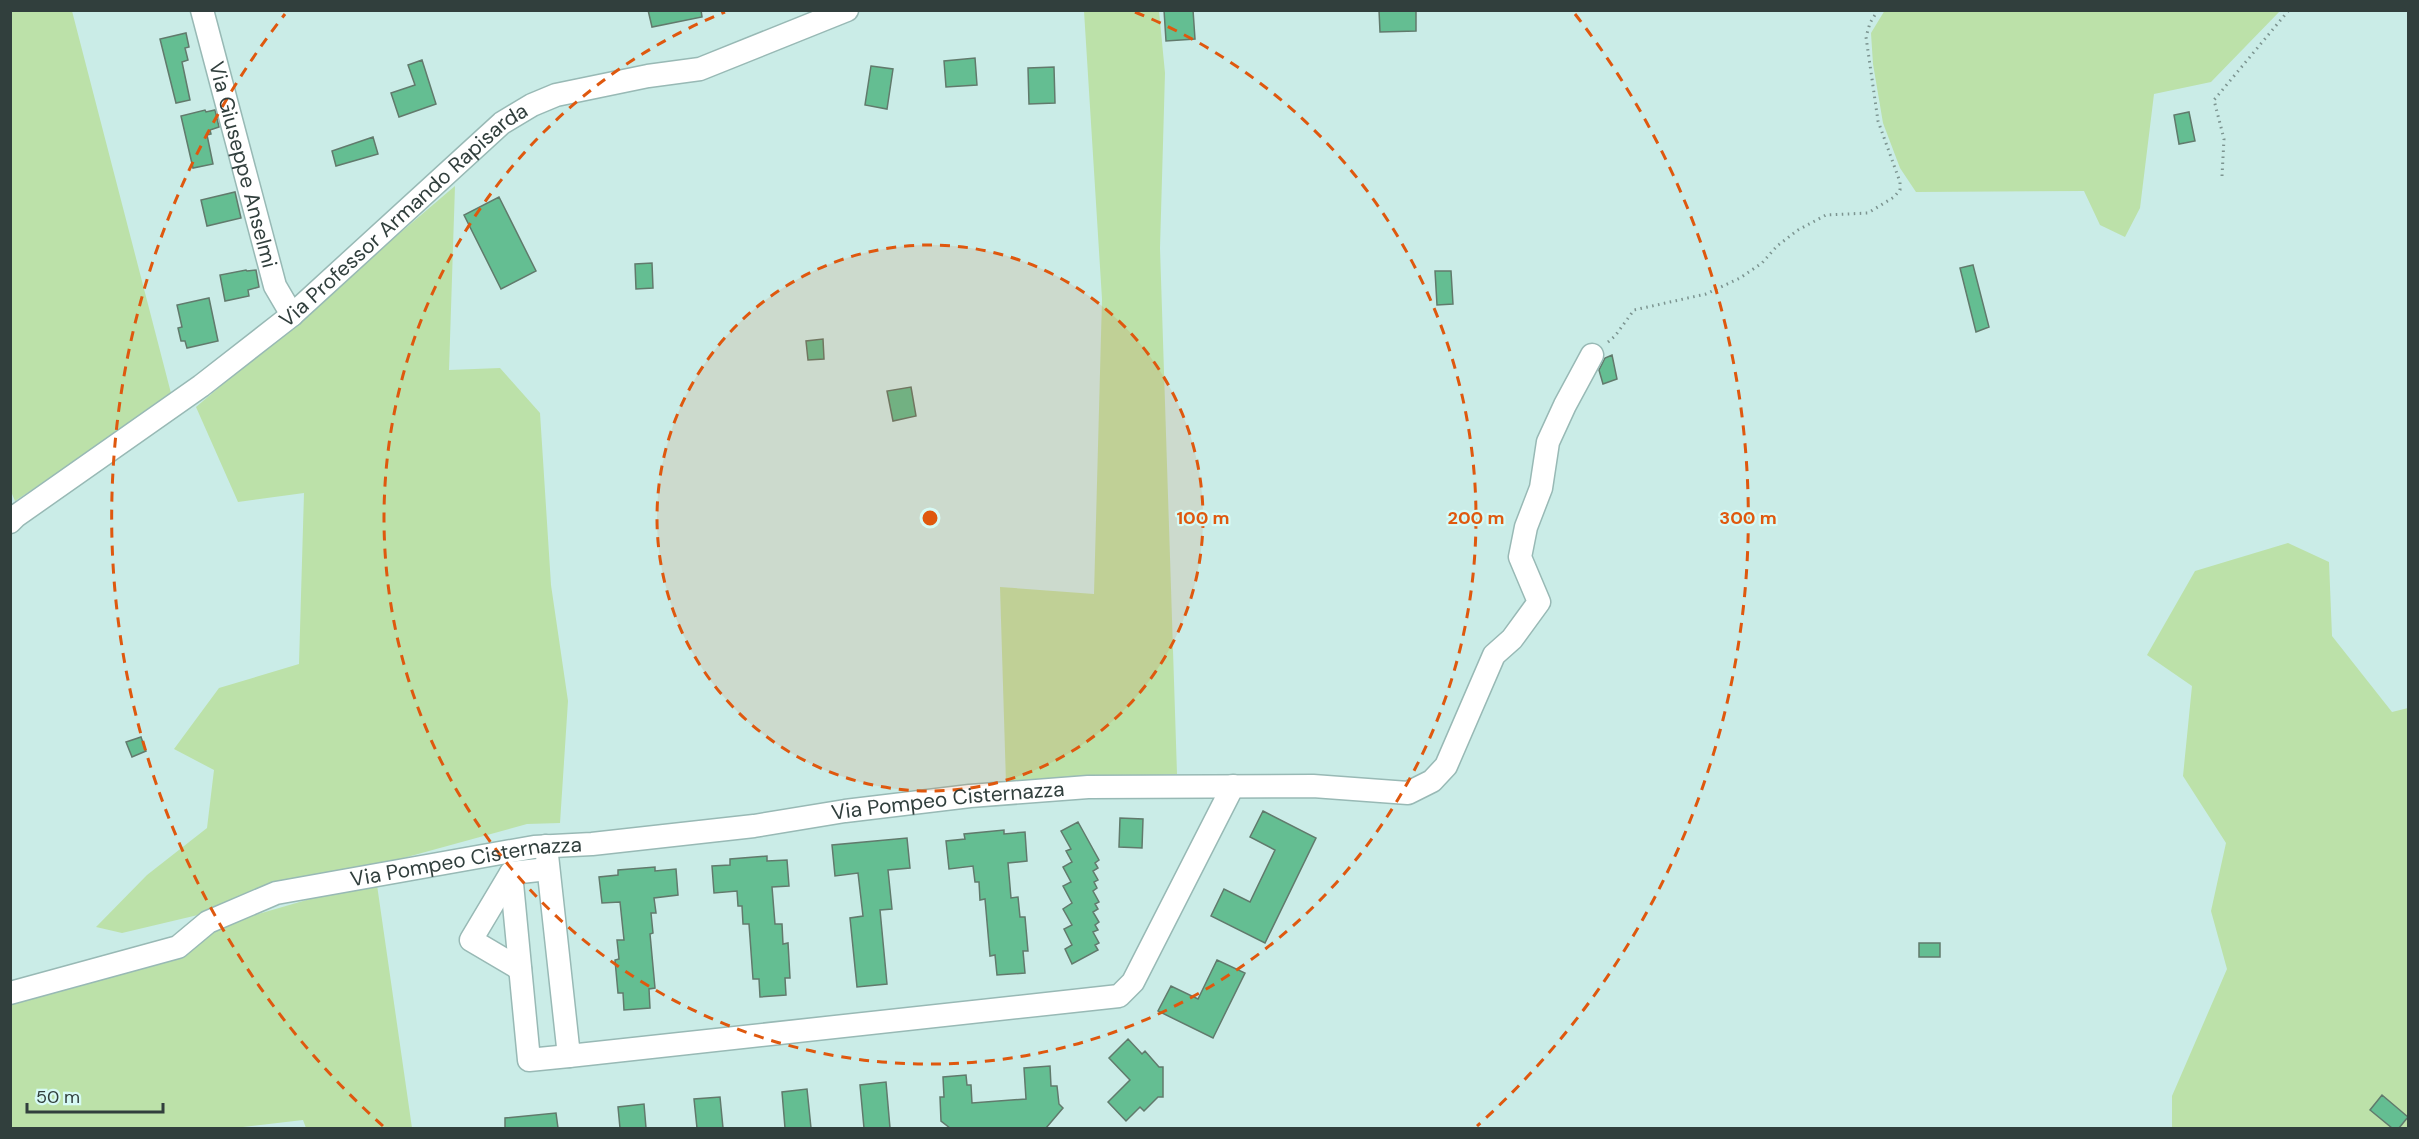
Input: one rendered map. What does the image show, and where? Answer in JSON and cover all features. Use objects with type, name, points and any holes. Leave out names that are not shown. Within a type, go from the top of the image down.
[{"type":"street","name":"Via Giuseppe Anselmi","points":[[202,10],[275,286],[292,315]]},
{"type":"street","name":"Via Professor Armando Rapisarda","points":[[10,522],[201,386],[292,315],[502,123],[532,105],[556,95],[648,76],[700,69],[847,10]]},
{"type":"street","name":"Via Pompeo Cisternazza","points":[[10,993],[178,947],[208,922],[276,893],[546,846],[592,844],[754,826],[845,811],[982,795],[1088,787],[1330,787],[1408,793],[1432,781],[1446,765],[1494,655],[1512,639],[1539,602],[1520,557],[1526,527],[1541,488],[1548,442],[1592,355]]},
{"type":"street","points":[[511,873],[529,1060],[1119,996],[1133,982],[1233,786]]},
{"type":"street","points":[[546,846],[570,1056]]},
{"type":"street","points":[[511,873],[548,869]]},
{"type":"street","points":[[511,873],[471,940],[520,969]]},
{"type":"path","points":[[1592,355],[1615,336],[1634,310],[1706,294],[1755,268],[1777,246],[1798,230],[1826,215],[1869,213],[1894,197],[1900,190],[1900,182],[1878,121],[1866,37],[1870,23],[1878,10]]},
{"type":"path","points":[[2222,176],[2224,139],[2214,100],[2289,10]]},
{"type":"green space","points":[[1885,10],[2280,11],[2211,82],[2154,94],[2140,208],[2125,237],[2100,225],[2084,191],[1916,192],[1900,168],[1883,123],[1873,64],[1871,33]]},
{"type":"green space","points":[[10,11],[72,11],[172,397],[15,501],[10,489]]},
{"type":"green space","points":[[1084,11],[1159,11],[1165,73],[1160,248],[1177,774],[1006,783],[1000,587],[1094,594],[1102,299]]},
{"type":"green space","points":[[455,186],[449,370],[500,368],[540,413],[551,585],[568,701],[560,823],[527,824],[378,865],[273,882],[219,910],[122,933],[96,927],[147,875],[207,828],[214,770],[174,749],[219,688],[299,664],[304,493],[238,502],[196,407]]},
{"type":"green space","points":[[2288,543],[2329,562],[2332,636],[2392,712],[2408,708],[2408,1128],[2172,1128],[2172,1096],[2227,969],[2211,911],[2226,843],[2183,776],[2192,686],[2147,655],[2195,571]]},
{"type":"green space","points":[[377,885],[412,1128],[306,1128],[303,1120],[234,1128],[11,1128],[10,1001],[227,923],[334,892]]},
{"type":"building","points":[[648,10],[701,10],[702,17],[652,27]]},
{"type":"building","points":[[1164,10],[1193,10],[1195,39],[1166,41]]},
{"type":"building","points":[[1379,10],[1416,10],[1416,31],[1380,32]]},
{"type":"building","points":[[186,33],[189,47],[185,48],[188,60],[182,62],[190,100],[176,103],[160,39]]},
{"type":"building","points":[[975,58],[977,85],[946,87],[944,61]]},
{"type":"building","points":[[422,60],[436,104],[399,117],[391,93],[415,85],[408,65]]},
{"type":"building","points":[[871,66],[893,69],[887,109],[865,105]]},
{"type":"building","points":[[1054,67],[1055,103],[1029,104],[1028,68]]},
{"type":"building","points":[[205,110],[206,112],[215,110],[219,127],[210,130],[211,134],[207,135],[213,164],[193,168],[181,116]]},
{"type":"building","points":[[2189,112],[2195,141],[2179,144],[2174,115]]},
{"type":"building","points":[[373,137],[378,154],[336,166],[332,151]]},
{"type":"building","points":[[235,192],[241,218],[207,226],[201,200]]},
{"type":"building","points":[[499,197],[536,271],[501,289],[464,215]]},
{"type":"building","points":[[652,263],[653,288],[636,289],[635,264]]},
{"type":"building","points":[[1973,265],[1989,327],[1976,332],[1960,268]]},
{"type":"building","points":[[256,270],[259,287],[248,290],[249,296],[225,301],[220,275]]},
{"type":"building","points":[[1435,271],[1451,271],[1453,304],[1437,305]]},
{"type":"building","points":[[209,298],[218,341],[187,348],[185,341],[181,341],[178,328],[182,327],[177,305]]},
{"type":"building","points":[[823,339],[824,359],[808,360],[806,341]]},
{"type":"building","points":[[1612,355],[1617,379],[1603,384],[1599,370],[1605,358]]},
{"type":"building","points":[[911,387],[916,416],[893,421],[887,391]]},
{"type":"building","points":[[141,737],[146,751],[132,757],[126,742]]},
{"type":"building","points":[[1263,811],[1316,838],[1265,943],[1211,916],[1224,889],[1250,902],[1275,850],[1250,837]]},
{"type":"building","points":[[1120,818],[1143,819],[1142,848],[1119,847]]},
{"type":"building","points":[[1078,822],[1099,860],[1095,863],[1098,868],[1093,871],[1098,880],[1094,882],[1097,888],[1093,891],[1099,902],[1095,904],[1098,909],[1093,912],[1099,922],[1095,925],[1098,930],[1093,932],[1099,943],[1095,945],[1098,950],[1072,964],[1065,949],[1072,945],[1064,929],[1072,925],[1063,909],[1072,903],[1063,886],[1071,882],[1063,867],[1072,862],[1066,851],[1071,849],[1061,831]]},
{"type":"building","points":[[1004,830],[1004,834],[1025,832],[1027,861],[1008,863],[1011,898],[1018,897],[1020,917],[1025,917],[1028,951],[1023,951],[1025,973],[997,975],[995,955],[990,956],[985,899],[980,900],[979,882],[975,882],[973,866],[949,869],[946,841],[965,839],[964,834]]},
{"type":"building","points":[[907,838],[910,868],[888,870],[892,909],[880,910],[887,984],[857,987],[850,918],[863,916],[858,873],[835,876],[832,845]]},
{"type":"building","points":[[767,856],[767,861],[787,860],[789,886],[772,887],[775,924],[782,924],[783,944],[788,943],[790,978],[785,978],[786,995],[760,997],[759,979],[753,979],[749,924],[743,924],[742,906],[738,906],[737,891],[714,893],[712,866],[730,865],[730,859]]},
{"type":"building","points":[[655,867],[655,871],[676,869],[678,895],[654,898],[656,913],[651,913],[653,933],[650,934],[655,988],[649,989],[650,1008],[624,1010],[623,993],[618,993],[615,960],[619,959],[617,940],[624,940],[620,902],[602,903],[599,877],[618,875],[618,870]]},
{"type":"building","points":[[1919,943],[1940,943],[1940,957],[1919,957]]},
{"type":"building","points":[[1217,960],[1245,973],[1213,1038],[1158,1011],[1171,986],[1198,999]]},
{"type":"building","points":[[1128,1039],[1142,1054],[1145,1051],[1159,1067],[1163,1067],[1163,1097],[1158,1097],[1144,1111],[1140,1107],[1126,1121],[1108,1102],[1130,1080],[1109,1058]]},
{"type":"building","points":[[1050,1066],[1051,1086],[1057,1086],[1059,1104],[1063,1108],[1046,1128],[950,1128],[941,1121],[940,1097],[944,1097],[943,1077],[966,1075],[967,1085],[971,1085],[972,1103],[1026,1099],[1024,1068]]},
{"type":"building","points":[[886,1082],[890,1128],[864,1128],[860,1085]]},
{"type":"building","points":[[807,1089],[811,1128],[785,1128],[782,1092]]},
{"type":"building","points":[[2382,1095],[2408,1117],[2399,1128],[2392,1128],[2370,1110]]},
{"type":"building","points":[[720,1097],[723,1128],[697,1128],[694,1099]]},
{"type":"building","points":[[644,1104],[646,1128],[620,1128],[618,1107]]},
{"type":"building","points":[[556,1113],[558,1128],[505,1128],[505,1118]]}]
